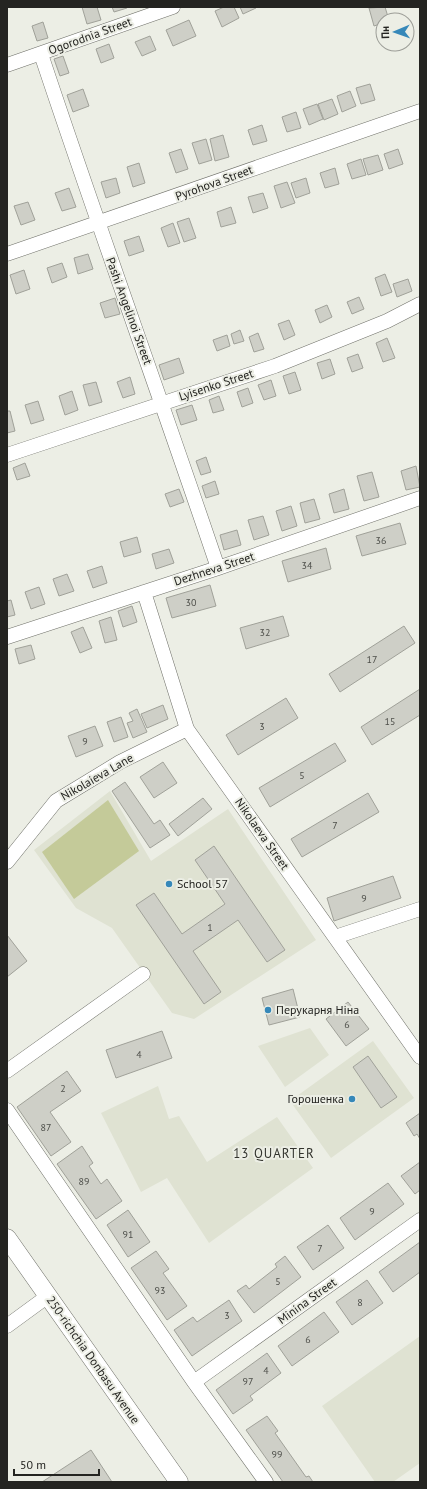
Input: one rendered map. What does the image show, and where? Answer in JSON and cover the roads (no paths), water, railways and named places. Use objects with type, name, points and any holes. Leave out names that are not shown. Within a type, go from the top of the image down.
[{"type":"main road","name":"250-richchia Donbasu Avenue","points":[[7,1238],[179,1482]]},
{"type":"street","name":"Ogorodnia Street","points":[[7,65],[173,7]]},
{"type":"street","name":"Pashi Angelinoi Street","points":[[41,54],[98,224],[162,403],[218,568]]},
{"type":"street","name":"Pyrohova Street","points":[[7,254],[98,224],[420,111]]},
{"type":"street","name":"Lyisenko Street","points":[[7,455],[275,366],[387,321],[420,304]]},
{"type":"street","name":"Dezhneva Street","points":[[7,637],[218,568],[420,498]]},
{"type":"street","name":"Nikolaeva Street","points":[[144,592],[187,729],[420,1057]]},
{"type":"street","name":"Nikolaieva Lane","points":[[7,862],[56,801],[120,762],[187,729]]},
{"type":"street","points":[[335,938],[420,909]]},
{"type":"street","points":[[7,1071],[143,974]]},
{"type":"street","points":[[7,1110],[194,1382],[266,1482]]},
{"type":"street","name":"Minina Street","points":[[194,1382],[420,1220]]},
{"type":"street","points":[[7,1326],[48,1296]]},
{"type":"place","name":"School 57","points":[[169,884]]},
{"type":"place","name":"Перукарня Ніна","points":[[268,1010]]},
{"type":"place","name":"Горошенка","points":[[352,1099]]},
{"type":"district","name":"13 QUARTER","points":[[274,1153]]}]
